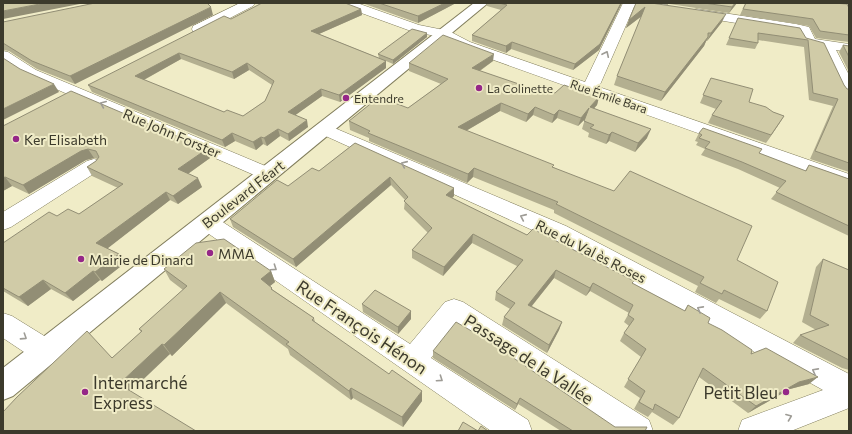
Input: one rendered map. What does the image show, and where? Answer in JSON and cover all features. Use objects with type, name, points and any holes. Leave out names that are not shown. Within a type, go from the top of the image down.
[{"type":"main road","name":"Boulevard Féart","points":[[3,386],[482,3]]},
{"type":"street","points":[[189,34],[249,3]]},
{"type":"street","name":"Rue Émile Bara","points":[[346,3],[416,28],[444,34],[465,45],[849,181]]},
{"type":"street","points":[[590,89],[629,3],[801,29],[806,32],[808,40],[827,45],[849,48]]},
{"type":"street","points":[[827,45],[849,91]]},
{"type":"street","name":"Rue John Forster","points":[[3,55],[68,96],[268,174]]},
{"type":"street","points":[[68,96],[93,83]]},
{"type":"street","name":"Rue du Val ès Roses","points":[[325,129],[558,232],[849,389]]},
{"type":"street","points":[[3,222],[94,165]]},
{"type":"street","name":"Rue François Hénon","points":[[207,222],[517,431]]},
{"type":"street","name":"Passage de la Vallée","points":[[412,361],[454,309],[638,431]]},
{"type":"street","points":[[3,324],[45,352]]},
{"type":"street","points":[[753,431],[849,394]]},
{"type":"building","points":[[3,3],[45,3],[3,11]]},
{"type":"building","points":[[95,3],[207,3],[211,7],[70,76],[32,61],[3,43],[3,22]]},
{"type":"building","points":[[262,3],[345,3],[361,9],[311,31],[386,61],[339,95],[321,89],[288,112],[307,120],[288,134],[278,129],[264,138],[261,137],[253,142],[232,133],[222,140],[88,85],[224,16],[231,19]],"holes":[[[179,53],[232,72],[247,63],[274,81],[265,101],[243,116],[227,110],[224,112],[135,76]]]},
{"type":"building","points":[[379,3],[445,3],[418,16]]},
{"type":"building","points":[[499,3],[621,3],[600,44],[575,64],[512,42],[506,46],[472,35],[507,5]]},
{"type":"building","points":[[636,3],[651,3],[726,14],[711,33],[708,33],[708,37],[665,92],[617,76],[645,7],[629,20]]},
{"type":"building","points":[[704,3],[735,3],[732,7]]},
{"type":"building","points":[[746,3],[847,4],[849,8],[849,35],[820,31],[813,19],[743,9]]},
{"type":"building","points":[[738,18],[800,28],[806,38],[824,43],[844,85],[847,89],[849,89],[849,163],[815,151],[838,99],[813,93],[808,40],[758,33],[758,43],[729,38]]},
{"type":"building","points":[[412,29],[427,33],[393,60],[378,54]]},
{"type":"building","points":[[443,35],[494,54],[472,68],[548,94],[550,92],[555,93],[564,85],[599,97],[590,107],[651,129],[638,143],[612,132],[609,135],[590,128],[594,125],[584,121],[589,108],[581,118],[559,110],[554,115],[535,107],[528,114],[501,103],[458,127],[554,165],[552,167],[614,191],[630,171],[752,226],[737,260],[778,282],[767,311],[724,290],[722,294],[700,283],[704,277],[556,204],[558,202],[474,168],[468,174],[368,133],[370,131],[349,121],[379,97],[408,108],[448,79],[409,63]]},
{"type":"building","points":[[843,45],[849,46],[849,57]]},
{"type":"building","points":[[3,58],[20,69],[54,84],[3,109]]},
{"type":"building","points":[[711,78],[753,89],[749,102],[766,107],[773,112],[784,116],[771,135],[712,115],[722,101],[703,95]]},
{"type":"building","points":[[71,91],[207,149],[178,169],[198,178],[173,196],[166,192],[96,243],[119,254],[95,272],[93,271],[65,293],[43,280],[19,297],[3,288],[3,243],[49,212],[57,216],[68,209],[79,214],[123,184],[87,167],[99,157],[96,151],[88,149],[81,151],[23,185],[5,177],[3,178],[3,126]]},
{"type":"building","points":[[703,128],[762,149],[759,153],[806,171],[809,165],[849,179],[849,226],[776,192],[786,181],[705,148],[710,142],[699,138],[702,135],[699,133]]},
{"type":"building","points":[[355,143],[454,188],[446,195],[527,235],[533,229],[634,281],[632,283],[685,311],[688,305],[710,318],[708,323],[722,330],[752,350],[751,354],[766,348],[818,377],[799,382],[756,406],[703,368],[679,418],[655,404],[653,410],[639,402],[645,391],[628,379],[646,349],[624,333],[634,319],[628,315],[633,305],[593,283],[590,288],[556,270],[528,305],[562,322],[549,345],[504,317],[515,303],[496,292],[523,260],[473,234],[444,267],[412,250],[432,228],[404,201],[408,197],[390,177],[293,259],[230,219],[277,180],[288,186],[312,168],[319,171]]},
{"type":"building","points":[[224,239],[271,271],[261,279],[272,288],[271,289],[314,318],[312,320],[389,374],[392,370],[422,391],[402,417],[351,388],[349,391],[286,344],[289,342],[220,292],[164,345],[162,344],[119,384],[196,431],[3,431],[3,412],[87,331],[112,358],[142,331],[139,329],[187,286],[164,269],[196,243]]},
{"type":"building","points":[[823,259],[849,270],[849,360],[800,335],[829,325],[810,315]]},
{"type":"building","points":[[375,290],[411,311],[398,327],[362,304]]},
{"type":"building","points":[[456,322],[487,340],[615,427],[647,427],[645,431],[573,431],[520,398],[517,404],[433,351]]},
{"type":"building","points":[[463,422],[478,431],[458,431]]},
{"type":"building","points":[[481,426],[488,431],[478,431]]},
{"type":"place","name":"La Colinette","points":[[479,88]]},
{"type":"place","name":"Entendre","points":[[346,98]]},
{"type":"place","name":"Ker Elisabeth","points":[[16,139]]},
{"type":"place","name":"MMA","points":[[210,253]]},
{"type":"place","name":"Mairie de Dinard","points":[[81,259]]},
{"type":"place","name":"Intermarché Express","points":[[85,392]]},
{"type":"place","name":"Petit Bleu","points":[[786,392]]}]
